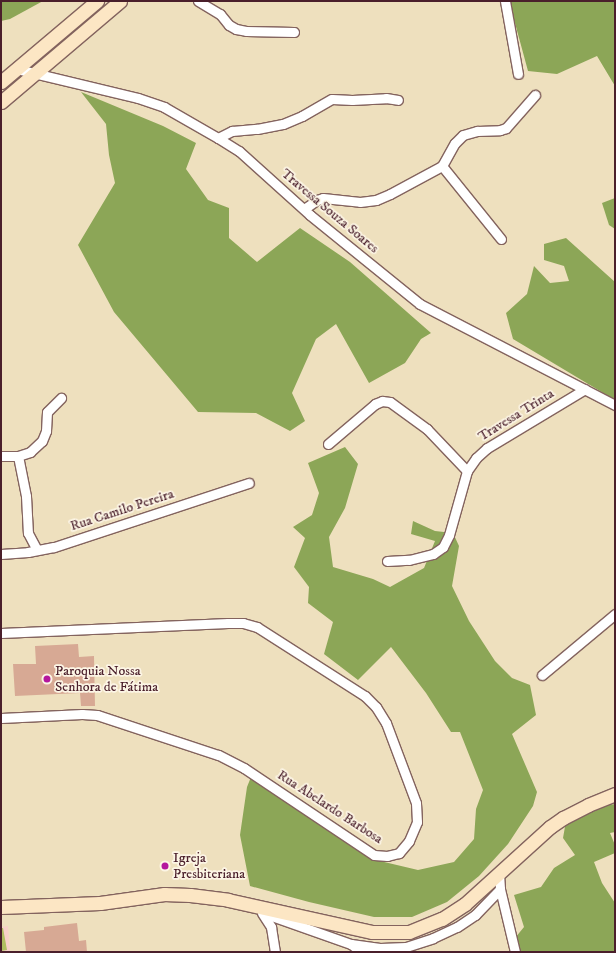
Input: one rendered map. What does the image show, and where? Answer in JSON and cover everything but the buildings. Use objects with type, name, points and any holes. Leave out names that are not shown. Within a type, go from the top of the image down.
[{"type":"main road","points":[[1,82],[98,1]]},
{"type":"main road","points":[[1,102],[120,1]]},
{"type":"main road","points":[[1,907],[100,903],[164,894],[190,895],[242,903],[372,932],[409,932],[442,919],[465,904],[556,823],[588,805],[615,794]]},
{"type":"street","points":[[198,1],[220,14],[229,25],[236,29],[246,31],[294,32]]},
{"type":"street","points":[[505,1],[518,74]]},
{"type":"street","name":"Travessa Souza Soares","points":[[16,69],[138,98],[164,107],[239,151],[304,209],[420,304],[615,405]]},
{"type":"street","points":[[304,209],[317,200],[323,198],[360,202],[376,200],[390,194],[442,166],[462,134],[506,128],[513,122],[535,95]]},
{"type":"street","points":[[218,138],[232,131],[257,129],[283,124],[302,116],[332,99],[352,100],[386,98],[398,100]]},
{"type":"street","points":[[442,166],[501,239]]},
{"type":"street","name":"Travessa Trinta","points":[[467,471],[476,458],[487,448],[585,389]]},
{"type":"street","points":[[1,456],[18,456],[30,452],[42,440],[46,431],[46,412],[61,398]]},
{"type":"street","points":[[328,444],[375,404],[382,401],[390,402],[398,406],[427,428],[467,471],[449,536],[443,547],[433,554],[409,560],[387,561]]},
{"type":"street","points":[[18,456],[26,496],[28,533],[37,550]]},
{"type":"street","name":"Rua Camilo Pereira","points":[[1,554],[37,550],[111,529],[249,483]]},
{"type":"street","points":[[542,675],[615,614]]},
{"type":"street","name":"Rua Abelardo Barbosa","points":[[1,633],[228,623],[243,623],[257,628],[365,696],[376,707],[386,723],[416,803],[417,822],[409,841],[399,853],[387,856],[374,854],[244,768],[218,755],[113,719],[82,714],[1,718]]},
{"type":"street","points":[[499,874],[500,888],[515,952]]},
{"type":"street","points":[[242,903],[262,913],[351,944],[405,950],[457,927],[475,915],[500,888]]},
{"type":"street","points":[[262,913],[271,927],[275,952]]},
{"type":"street","points":[[351,944],[361,952]]},
{"type":"shaded area","points":[[8,926],[10,952],[1,952],[1,927]]},
{"type":"green space","points":[[1,1],[43,1],[10,19],[1,21]]},
{"type":"green space","points":[[509,1],[615,1],[615,86],[597,56],[557,74],[528,71]]},
{"type":"green space","points":[[81,92],[163,126],[196,143],[186,169],[208,200],[229,208],[229,238],[257,262],[300,228],[350,262],[431,333],[421,339],[405,363],[369,383],[336,324],[316,339],[292,393],[305,421],[290,431],[256,413],[198,412],[114,312],[78,245],[115,183],[109,155],[106,124]]},
{"type":"green space","points":[[615,198],[615,229],[609,225],[602,203]]},
{"type":"green space","points":[[566,238],[615,282],[615,400],[513,339],[506,313],[527,294],[534,266],[550,283],[569,281],[564,266],[544,260],[544,244]]},
{"type":"green space","points":[[345,447],[358,464],[345,508],[329,537],[333,567],[373,579],[390,587],[424,568],[435,541],[411,534],[413,521],[435,531],[453,533],[459,546],[452,586],[469,621],[495,661],[512,678],[530,685],[536,715],[512,734],[537,792],[533,806],[508,844],[479,876],[447,902],[412,917],[374,917],[309,902],[250,886],[240,835],[247,787],[251,777],[380,861],[418,870],[454,862],[474,839],[476,809],[483,790],[460,732],[451,732],[426,693],[391,647],[358,680],[324,654],[333,622],[308,603],[309,587],[294,567],[305,538],[293,527],[312,515],[319,493],[308,463]]},
{"type":"green space","points":[[615,804],[615,832],[610,833],[615,845],[615,853],[594,862],[602,883],[615,903],[615,952],[520,952],[515,938],[524,927],[514,895],[541,887],[554,868],[575,855],[563,838],[566,821],[592,808]]},
{"type":"green space","points":[[1,928],[3,928],[7,950],[1,951]]},
{"type":"place","name":"Paroquia Nossa Senhora de Fátima","points":[[47,679]]},
{"type":"place","name":"Igreja Presbiteriana","points":[[165,866]]}]
